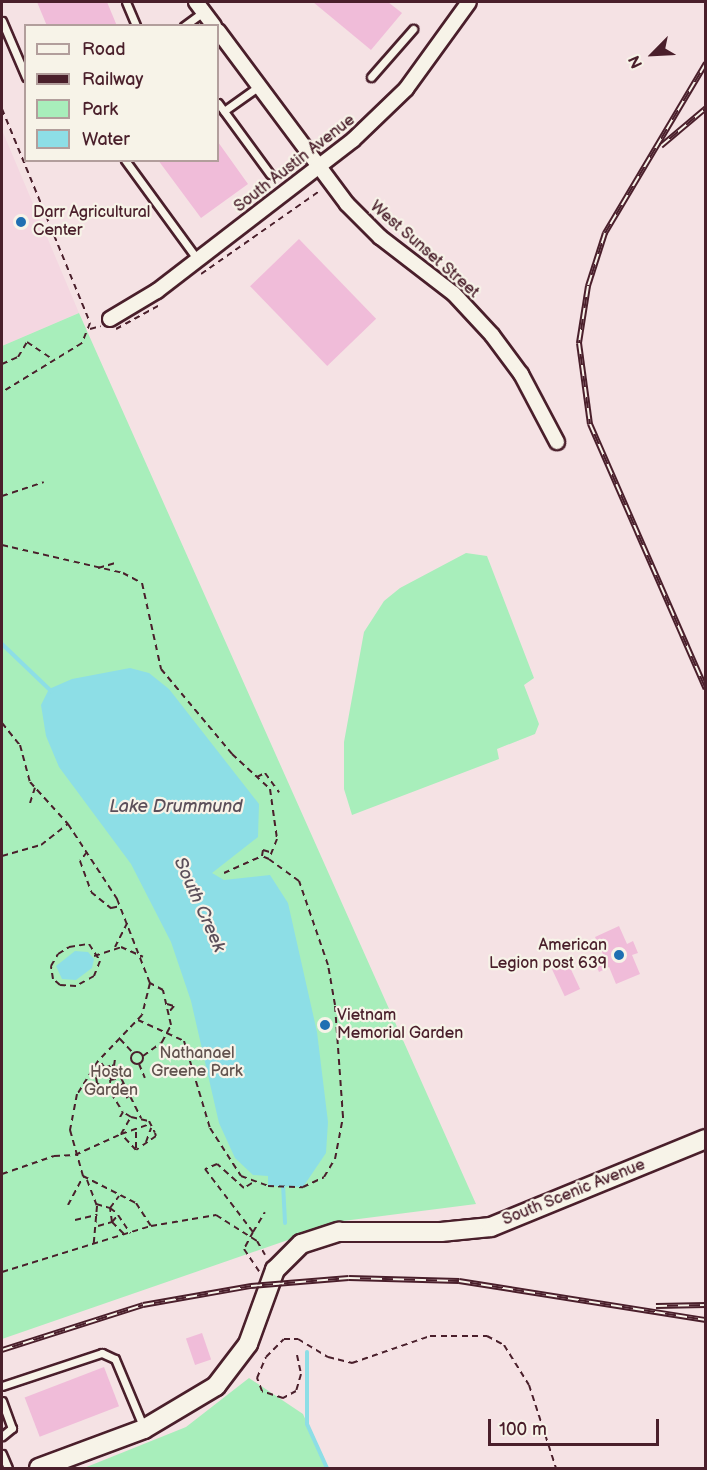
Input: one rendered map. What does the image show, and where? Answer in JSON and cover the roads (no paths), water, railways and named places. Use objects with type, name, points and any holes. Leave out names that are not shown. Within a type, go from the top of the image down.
[{"type":"main road","name":"South Scenic Avenue","points":[[39,1468],[144,1429],[194,1403],[234,1366],[253,1333],[275,1270],[301,1244],[339,1232],[441,1232],[491,1227],[705,1138]]},
{"type":"street","name":"South Austin Avenue","points":[[111,319],[198,260],[320,169],[406,88],[469,2]]},
{"type":"street","points":[[200,7],[213,24]]},
{"type":"street","name":"West Sunset Street","points":[[219,32],[320,169],[363,221],[454,294],[492,335],[521,374],[557,442]]},
{"type":"lane","points":[[126,2],[135,24]]},
{"type":"lane","points":[[186,24],[200,7]]},
{"type":"lane","points":[[2,21],[24,72]]},
{"type":"lane","points":[[371,77],[413,29]]},
{"type":"lane","points":[[224,111],[259,86]]},
{"type":"lane","points":[[219,104],[270,174]]},
{"type":"lane","points":[[126,162],[198,260]]},
{"type":"lane","points":[[2,1386],[102,1353],[115,1359],[144,1429]]},
{"type":"lane","points":[[2,1401],[12,1428],[2,1436]]},
{"type":"lane","points":[[2,1454],[8,1468]]},
{"type":"water","name":"Lake Drummund","points":[[130,668],[149,673],[169,689],[259,804],[258,837],[212,873],[224,880],[270,875],[288,903],[317,1032],[328,1122],[326,1153],[303,1187],[268,1186],[268,1176],[253,1175],[235,1158],[219,1123],[191,1001],[171,942],[131,864],[59,767],[46,736],[41,705],[49,689],[72,679]]},
{"type":"water","points":[[75,951],[88,952],[94,959],[92,968],[76,980],[62,979],[56,966]]},
{"type":"waterway","name":"South Creek","points":[[2,644],[51,691]]},
{"type":"waterway","name":"South Creek","points":[[283,1184],[285,1223]]},
{"type":"waterway","name":"South Creek","points":[[307,1352],[307,1424],[327,1468]]},
{"type":"railway","points":[[706,63],[605,233],[588,286],[579,343],[590,424],[706,689]]},
{"type":"railway","points":[[661,146],[706,108]]},
{"type":"railway","points":[[2,1350],[143,1305],[251,1286],[349,1278],[459,1281],[706,1320]]},
{"type":"railway","points":[[656,1306],[706,1305]]},
{"type":"place","name":"Darr Agricultural Center","points":[[21,222]]},
{"type":"place","name":"American Legion post 639","points":[[619,955]]},
{"type":"place","name":"Vietnam Memorial Garden","points":[[325,1025]]},
{"type":"park label","name":"Nathanael Greene Park","points":[[197,1063]]},
{"type":"park label","name":"Hosta Garden","points":[[111,1082]]}]
